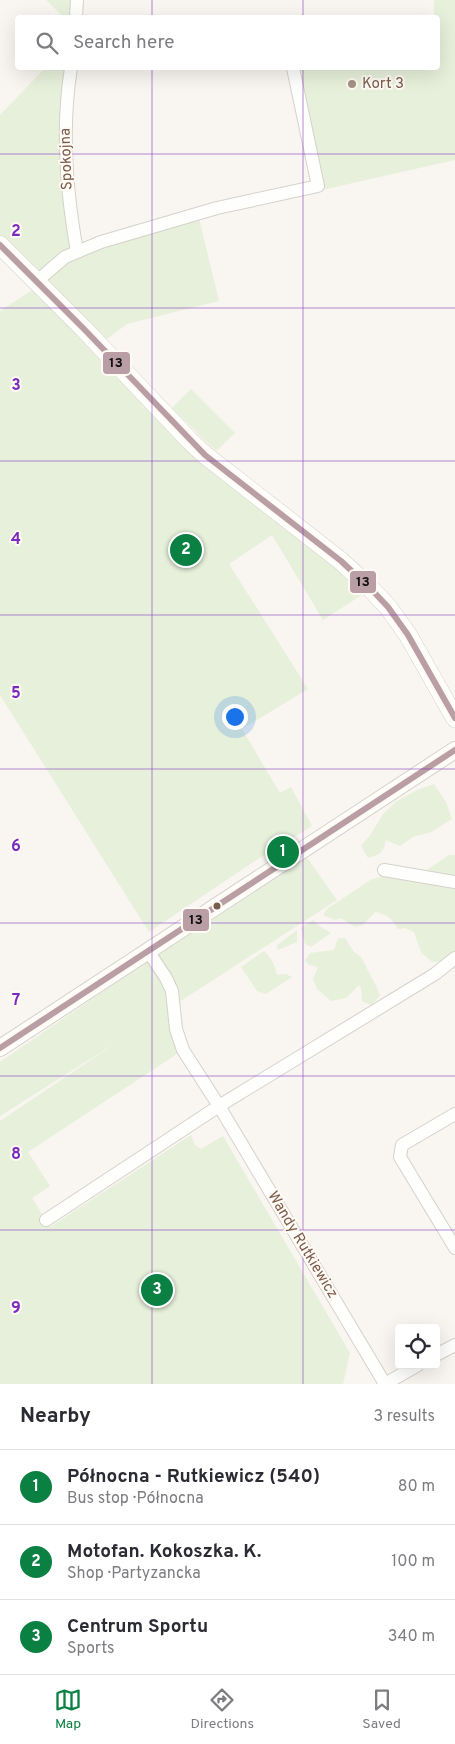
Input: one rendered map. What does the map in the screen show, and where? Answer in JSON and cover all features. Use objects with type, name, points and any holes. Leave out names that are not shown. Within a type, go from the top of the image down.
[{"type":"main road","points":[[0,245],[205,455],[341,561],[371,589],[388,607],[404,629],[455,718]]},
{"type":"street","points":[[76,15],[77,0]]},
{"type":"street","name":"Spokojna","points":[[70,70],[65,157],[68,197],[77,251]]},
{"type":"street","points":[[36,282],[65,257],[101,242],[173,220],[318,186],[293,70]]},
{"type":"street","points":[[0,1048],[455,750]]},
{"type":"street","points":[[384,870],[455,882]]},
{"type":"street","name":"Wandy Rutkiewicz","points":[[148,951],[169,984],[174,996],[173,1006],[176,1029],[183,1050],[385,1384]]},
{"type":"street","points":[[46,1220],[218,1106],[428,979],[455,958]]},
{"type":"street","points":[[455,1114],[402,1145],[400,1157],[455,1248]]},
{"type":"street","points":[[440,1353],[455,1345]]},
{"type":"street","points":[[385,1384],[411,1369]]},
{"type":"green space","points":[[46,0],[77,0],[76,15],[62,15]]},
{"type":"green space","points":[[434,0],[455,0],[455,160],[326,189],[318,186],[293,70],[440,70],[440,15],[434,15]]},
{"type":"green space","points":[[43,70],[70,71],[68,89],[77,251],[198,214],[219,301],[127,324],[99,345],[190,441],[371,589],[323,620],[272,535],[229,564],[308,689],[242,729],[280,793],[291,787],[312,826],[258,859],[149,932],[0,695],[0,311],[40,285],[0,245],[0,115]]},
{"type":"green space","points":[[191,389],[235,433],[216,451],[172,408]]},
{"type":"green space","points":[[434,784],[446,802],[452,819],[431,832],[413,837],[400,846],[386,840],[381,852],[376,856],[368,858],[361,846],[383,814],[397,801],[417,790]]},
{"type":"green space","points":[[449,855],[455,855],[455,878],[441,876],[427,870]]},
{"type":"green space","points":[[306,856],[337,900],[173,1006],[183,1050],[28,1152],[50,1186],[32,1198],[50,1227],[191,1135],[195,1145],[201,1149],[223,1136],[350,1353],[343,1384],[0,1384],[0,1121],[119,1041],[0,1116],[0,1062]]},
{"type":"green space","points":[[390,875],[455,886],[455,951],[438,962],[432,962],[421,952],[414,932],[405,928],[398,929],[383,914],[375,912],[363,925],[355,927],[341,918],[335,920],[323,915],[327,909],[372,879]]},
{"type":"green space","points":[[313,920],[331,933],[311,947],[305,944],[301,928]]},
{"type":"green space","points":[[297,930],[297,942],[278,950],[276,946]]},
{"type":"green space","points":[[338,938],[345,938],[354,952],[361,957],[376,986],[380,996],[371,1005],[362,1001],[359,985],[346,998],[331,1001],[317,989],[313,979],[318,967],[309,965],[305,961],[310,953],[334,950]]},
{"type":"green space","points":[[264,951],[273,962],[277,975],[286,974],[292,977],[266,994],[257,991],[241,967]]},
{"type":"transit line","name":"13","points":[[0,245],[205,455],[341,561],[371,589],[388,607],[408,635],[455,718]]},
{"type":"transit line","name":"13","points":[[0,1048],[455,750]]},
{"type":"place","name":"Kort 3","points":[[352,84]]},
{"type":"place","name":"Motofan. Kokoszka. K.","points":[[186,550]]},
{"type":"place","name":"Północna - Rutkiewicz (540)","points":[[283,852]]},
{"type":"place","name":"Centrum Sportu","points":[[157,1290]]}]
